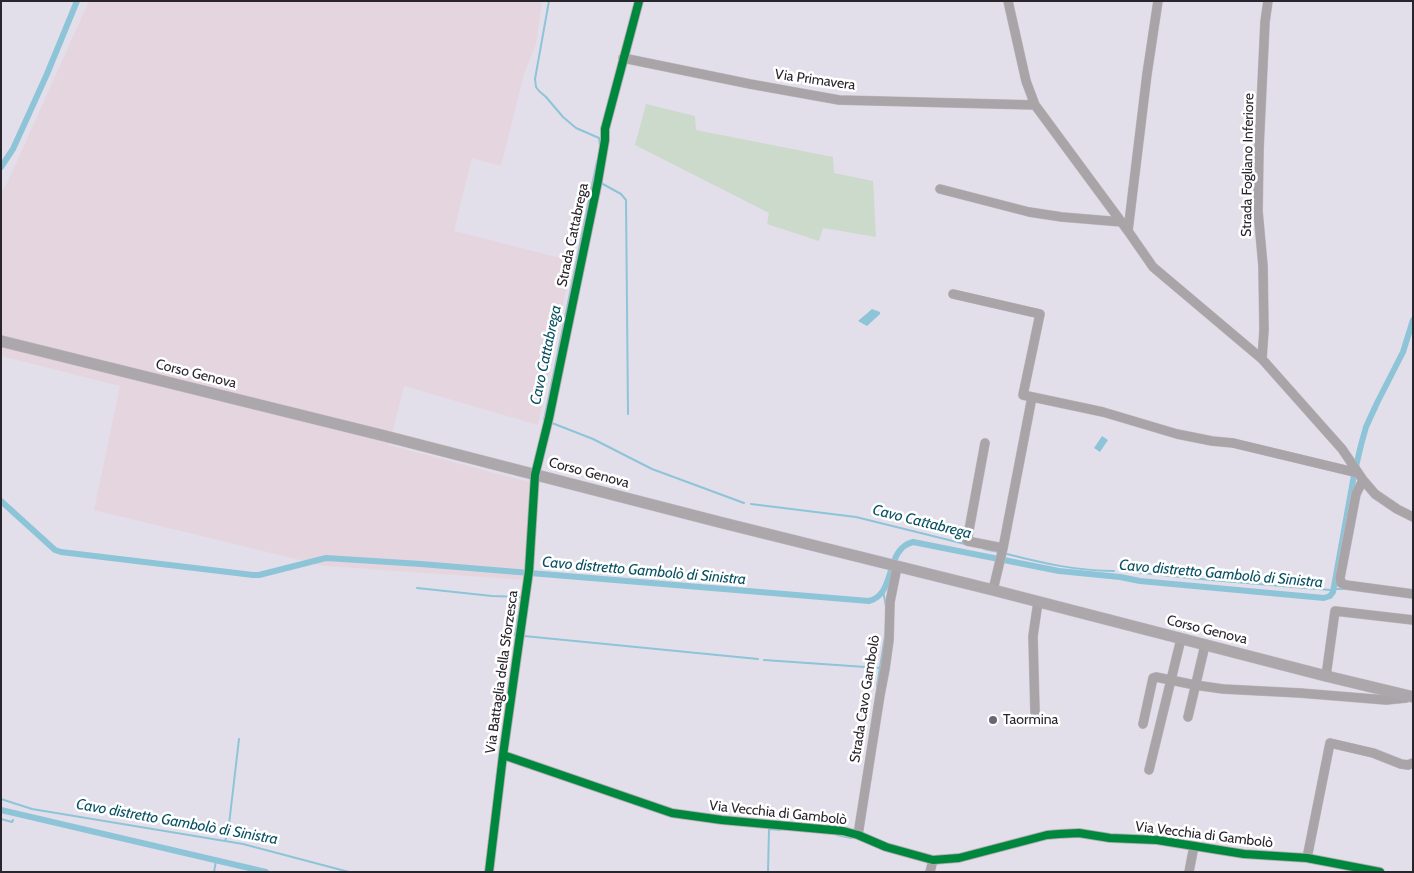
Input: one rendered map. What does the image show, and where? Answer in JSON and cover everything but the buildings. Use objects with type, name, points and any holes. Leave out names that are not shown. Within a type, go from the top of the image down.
[{"type":"main road","name":"Corso Genova","points":[[1,341],[1413,697]]},
{"type":"street","name":"Strada Cattabrega","points":[[535,475],[549,418],[598,181],[605,129],[639,1]]},
{"type":"street","points":[[1008,1],[1026,81],[1035,106],[1122,222],[1153,267],[1262,359],[1342,449],[1357,473],[1375,494],[1413,517]]},
{"type":"street","points":[[1128,231],[1158,1]]},
{"type":"street","name":"Strada Fogliano Inferiore","points":[[1262,359],[1264,330],[1263,266],[1258,202],[1265,31],[1268,1]]},
{"type":"street","name":"Via Primavera","points":[[623,58],[839,100],[1035,106]]},
{"type":"street","points":[[940,189],[1029,212],[1122,222]]},
{"type":"street","points":[[953,294],[1040,314],[1002,556],[993,590]]},
{"type":"street","points":[[1028,396],[1103,412],[1177,434],[1212,442],[1234,443],[1357,473]]},
{"type":"street","points":[[985,443],[967,540],[1002,556]]},
{"type":"street","points":[[1357,473],[1356,494],[1340,578],[1341,583],[1413,594]]},
{"type":"street","name":"Via Battaglia della Sforzesca","points":[[489,872],[503,755],[529,574],[535,475]]},
{"type":"street","name":"Strada Cavo Gambolò","points":[[858,835],[880,695],[886,669],[894,566]]},
{"type":"street","points":[[1035,712],[1033,636],[1038,602]]},
{"type":"street","points":[[1326,676],[1335,611],[1413,620]]},
{"type":"street","points":[[1149,770],[1181,639]]},
{"type":"street","points":[[1188,717],[1205,645]]},
{"type":"street","points":[[1143,724],[1153,678],[1156,677],[1223,689],[1386,700],[1413,697]]},
{"type":"street","points":[[1307,858],[1330,743],[1373,753],[1401,764],[1408,765],[1413,763]]},
{"type":"street","name":"Via Vecchia di Gambolò","points":[[503,755],[672,813],[722,820],[832,829],[858,835],[886,847],[933,860],[959,858],[1035,838],[1079,833],[1110,838],[1157,840],[1244,854],[1307,858],[1380,872]]},
{"type":"street","points":[[1189,872],[1194,846]]},
{"type":"street","points":[[930,872],[933,860]]},
{"type":"shaded area","points":[[89,1],[542,1],[536,44],[524,74],[501,166],[472,158],[454,231],[572,261],[538,425],[404,386],[389,445],[529,482],[525,580],[325,566],[94,510],[120,386],[1,356],[1,193]]},
{"type":"green space","points":[[646,104],[695,116],[696,130],[833,157],[834,173],[873,181],[876,237],[823,228],[819,241],[767,224],[769,213],[635,145]]},
{"type":"water","points":[[872,309],[880,312],[880,314],[867,326],[858,321]]},
{"type":"water","points":[[1102,436],[1108,440],[1100,452],[1094,448]]},
{"type":"waterway","points":[[1,167],[13,149],[77,1]]},
{"type":"waterway","name":"Cavo Cattabrega","points":[[549,1],[535,79],[536,87],[563,117],[576,128],[599,138],[600,146]]},
{"type":"waterway","name":"Cavo Cattabrega","points":[[544,420],[597,161]]},
{"type":"waterway","points":[[601,183],[621,194],[626,200],[628,414]]},
{"type":"waterway","name":"Cavo distretto Gambolò di Sinistra","points":[[1,501],[55,550],[61,552],[253,575],[326,558],[421,564],[869,601],[878,597],[884,590],[898,553],[904,546],[913,542],[1059,571],[1120,577],[1140,581],[1324,598],[1330,596],[1333,592],[1354,475],[1366,427],[1403,352],[1413,320]]},
{"type":"waterway","name":"Cavo Cattabrega","points":[[552,423],[593,439],[652,469],[744,503]]},
{"type":"waterway","name":"Cavo Cattabrega","points":[[751,504],[856,517],[965,544]]},
{"type":"waterway","name":"Cavo Cattabrega","points":[[984,549],[999,552]]},
{"type":"waterway","name":"Cavo Cattabrega","points":[[1007,554],[1060,566],[1114,571]]},
{"type":"waterway","name":"Cavo Cattabrega","points":[[1123,571],[1330,590]]},
{"type":"waterway","points":[[417,588],[492,596],[521,597],[521,599]]},
{"type":"waterway","name":"Cavo Cattabrega","points":[[1335,589],[1346,589]]},
{"type":"waterway","name":"Cavo distretto Gambolò di Sinistra","points":[[883,591],[886,606]]},
{"type":"waterway","points":[[515,635],[518,616]]},
{"type":"waterway","points":[[524,636],[758,659]]},
{"type":"waterway","name":"Cavo distretto Gambolò di Sinistra","points":[[877,686],[885,636]]},
{"type":"waterway","name":"Cavo distretto Gambolò di Sinistra","points":[[764,660],[880,668]]},
{"type":"waterway","points":[[225,841],[228,833],[239,739]]},
{"type":"waterway","name":"Cavo distretto Gambolò di Sinistra","points":[[1,799],[32,809],[243,844],[349,872]]},
{"type":"waterway","points":[[1,810],[266,872]]},
{"type":"waterway","points":[[1,819],[12,822],[13,820]]},
{"type":"waterway","name":"Cavo distretto Gambolò di Sinistra","points":[[768,872],[769,829],[780,830]]},
{"type":"waterway","name":"Cavo distretto Gambolò di Sinistra","points":[[837,835],[853,837]]},
{"type":"waterway","points":[[214,872],[216,861]]},
{"type":"cycle path","points":[[489,872],[503,755],[529,571],[535,475],[549,418],[598,181],[605,129],[639,1]]},
{"type":"cycle path","points":[[503,755],[672,813],[722,820],[843,831],[886,847],[933,860],[959,858],[1047,835],[1079,833],[1110,838],[1157,840],[1244,854],[1307,858],[1380,872]]},
{"type":"place","name":"Taormina","points":[[993,720]]}]
